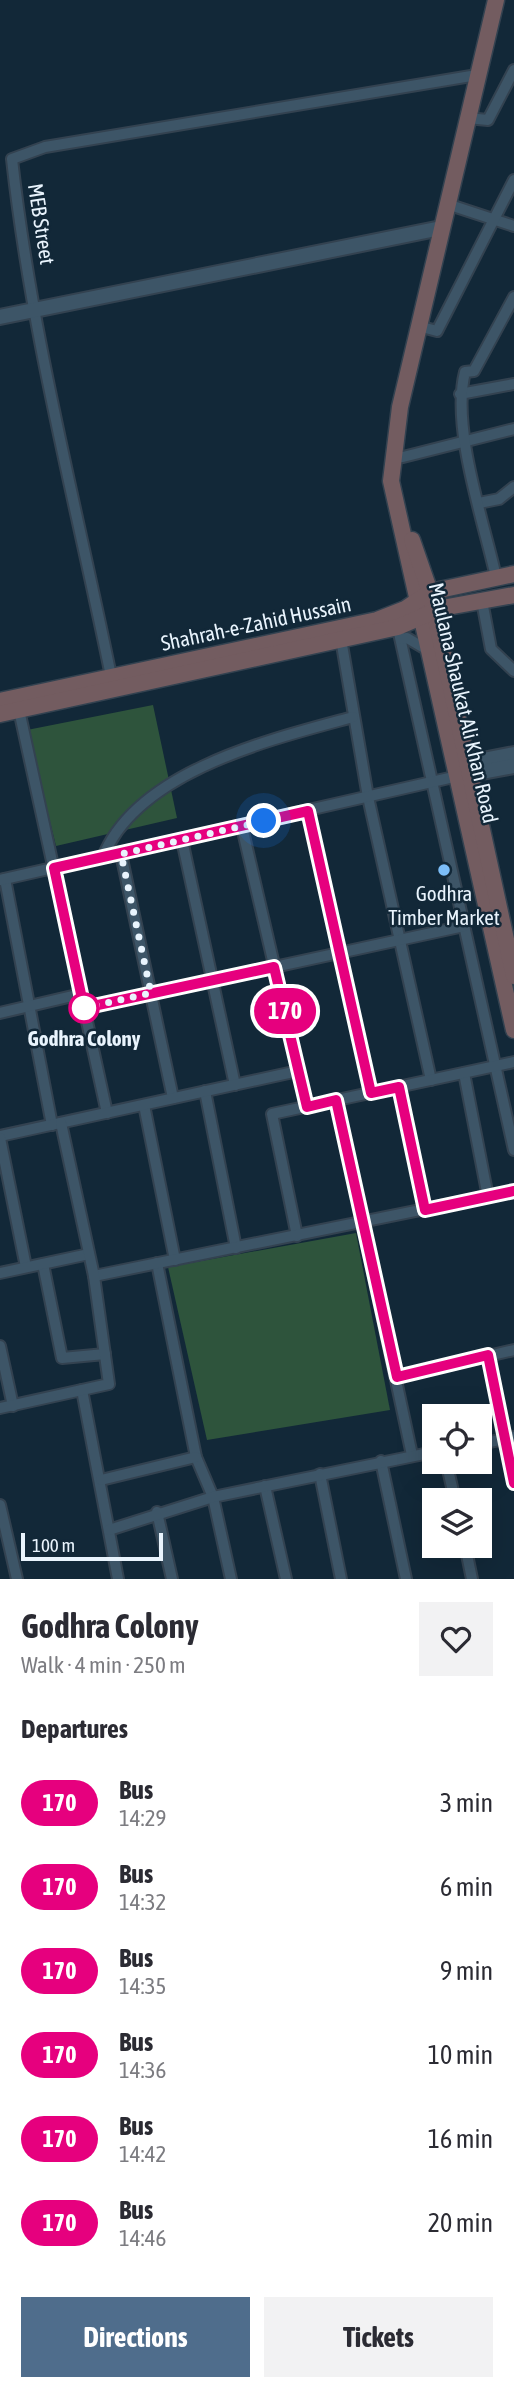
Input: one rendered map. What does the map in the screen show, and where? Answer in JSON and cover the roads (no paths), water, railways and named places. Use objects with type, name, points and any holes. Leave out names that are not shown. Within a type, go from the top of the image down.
[{"type":"main road","name":"Maulana Shaukat Ali Khan Road","points":[[496,0],[400,408],[391,481],[402,540],[424,595],[463,770],[514,1030]]},
{"type":"main road","name":"Shahrah-e-Zahid Hussain","points":[[0,701],[111,676],[398,627],[424,595],[514,574]]},
{"type":"main road","name":"Shahrah-e-Zahid Hussain","points":[[0,714],[398,627],[428,613],[514,595]]},
{"type":"main road","name":"Maulana Shaukat Ali Khan Road","points":[[428,613],[431,652],[514,976]]},
{"type":"street","points":[[467,118],[488,120],[514,69]]},
{"type":"street","name":"MEB Street","points":[[111,676],[52,406],[6,160],[45,147],[477,75]]},
{"type":"street","points":[[418,326],[437,331],[514,180]]},
{"type":"street","points":[[447,204],[514,226]]},
{"type":"street","points":[[0,317],[441,228]]},
{"type":"street","points":[[496,577],[465,443],[460,394],[465,372],[474,371],[514,297]]},
{"type":"street","points":[[460,394],[514,384]]},
{"type":"street","points":[[393,462],[514,429]]},
{"type":"street","points":[[480,503],[499,499],[514,487]]},
{"type":"street","points":[[482,601],[491,649],[514,671]]},
{"type":"street","points":[[398,627],[407,638],[431,652]]},
{"type":"street","points":[[398,627],[514,1150]]},
{"type":"street","points":[[341,639],[368,797],[431,1080]]},
{"type":"street","points":[[19,710],[107,1113]]},
{"type":"street","points":[[103,857],[111,836],[134,812],[197,768],[265,742],[353,717]]},
{"type":"street","points":[[0,1408],[109,1384],[94,1276],[56,1124],[2,879],[432,783],[514,754]]},
{"type":"street","points":[[463,770],[514,766]]},
{"type":"street","points":[[308,811],[371,1093]]},
{"type":"street","points":[[242,827],[307,1107]]},
{"type":"street","points":[[182,840],[235,1085]]},
{"type":"street","points":[[121,854],[173,1098]]},
{"type":"street","points":[[84,1008],[464,926]]},
{"type":"street","points":[[0,1013],[81,994]]},
{"type":"street","points":[[297,1236],[272,1114],[514,1062]]},
{"type":"street","points":[[26,1267],[0,1137],[298,1071]]},
{"type":"street","points":[[464,1073],[488,1197]]},
{"type":"street","points":[[399,1087],[425,1210]]},
{"type":"street","points":[[205,1091],[236,1248]]},
{"type":"street","points":[[336,1100],[412,1455]]},
{"type":"street","points":[[144,1105],[175,1260]]},
{"type":"street","points":[[94,1276],[514,1191]]},
{"type":"street","points":[[0,1273],[89,1254]]},
{"type":"street","points":[[157,1263],[196,1457],[213,1497],[231,1579]]},
{"type":"street","points":[[43,1264],[62,1358],[105,1354]]},
{"type":"street","points":[[0,1346],[13,1406]]},
{"type":"street","points":[[397,1377],[514,1350]]},
{"type":"street","points":[[488,1355],[509,1438],[514,1483]]},
{"type":"street","points":[[82,1390],[118,1579]]},
{"type":"street","points":[[109,1530],[157,1512],[213,1497],[422,1454]]},
{"type":"street","points":[[101,1480],[196,1457]]},
{"type":"street","points":[[382,1461],[405,1579]]},
{"type":"street","points":[[320,1474],[341,1579]]},
{"type":"street","points":[[265,1486],[286,1579]]},
{"type":"street","points":[[0,1505],[17,1579]]},
{"type":"street","points":[[157,1512],[172,1579]]},
{"type":"street","points":[[468,1558],[472,1579]]},
{"type":"place","name":"Godhra Timber Market","points":[[444,870]]},
{"type":"place","name":"Godhra Colony","points":[[84,1008]]}]
